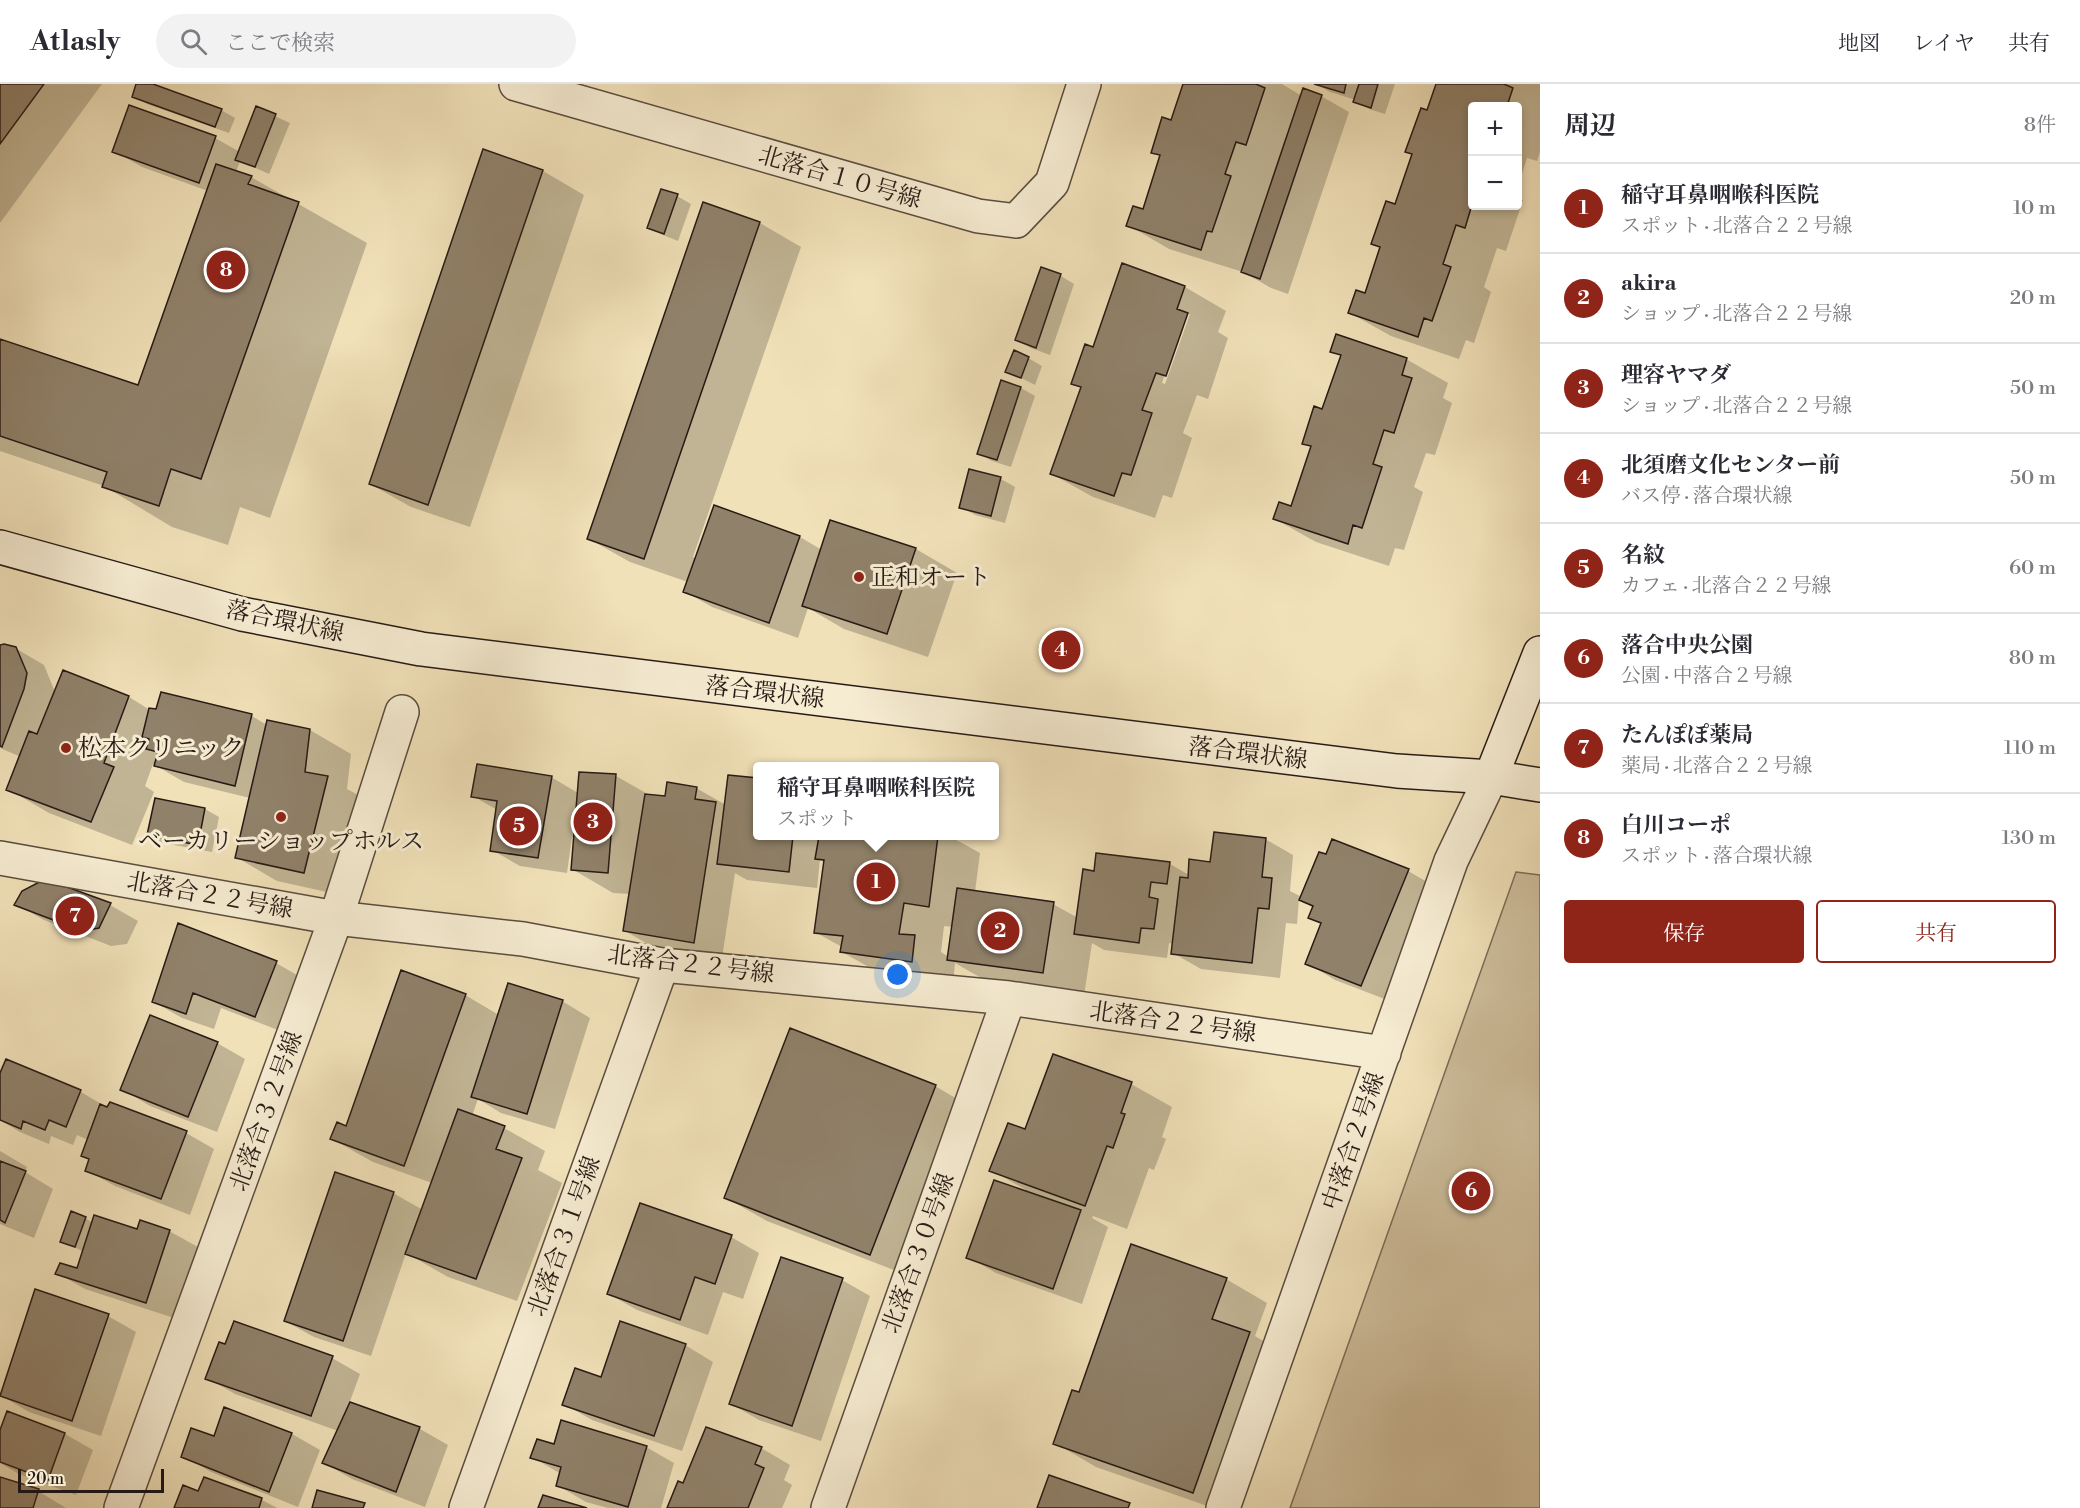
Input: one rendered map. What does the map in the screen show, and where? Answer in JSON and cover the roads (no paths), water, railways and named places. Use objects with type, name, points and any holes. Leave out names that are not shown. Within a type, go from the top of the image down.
[{"type":"street","name":"北落合１０号線","points":[[516,84],[978,216],[1016,221],[1052,183],[1084,84]]},
{"type":"street","name":"落合環状線","points":[[0,547],[242,614],[421,649],[1397,771],[1491,777],[1540,785]]},
{"type":"street","name":"中落合２号線","points":[[1223,1508],[1451,861],[1491,777],[1540,653]]},
{"type":"street","name":"北落合３２号線","points":[[121,1508],[336,918],[402,712]]},
{"type":"street","name":"北落合２２号線","points":[[0,858],[336,918],[523,939],[662,964],[1009,998],[1384,1053]]},
{"type":"street","name":"北落合３１号線","points":[[466,1508],[662,964]]},
{"type":"street","name":"北落合３０号線","points":[[828,1508],[1009,998]]},
{"type":"place","name":"白川コーポ","points":[[226,270]]},
{"type":"place","name":"正和オート","points":[[859,577]]},
{"type":"place","name":"北須磨文化センター前","points":[[1061,650]]},
{"type":"place","name":"松本クリニック","points":[[66,748]]},
{"type":"place","name":"ベーカリーショップホルス","points":[[281,817]]},
{"type":"place","name":"理容ヤマダ","points":[[593,822]]},
{"type":"place","name":"名紋","points":[[519,826]]},
{"type":"place","name":"稲守耳鼻咽喉科医院","points":[[876,882]]},
{"type":"place","name":"たんぽぽ薬局","points":[[75,916]]},
{"type":"place","name":"akira","points":[[1000,931]]},
{"type":"place","name":"落合中央公園","points":[[1471,1191]]}]
